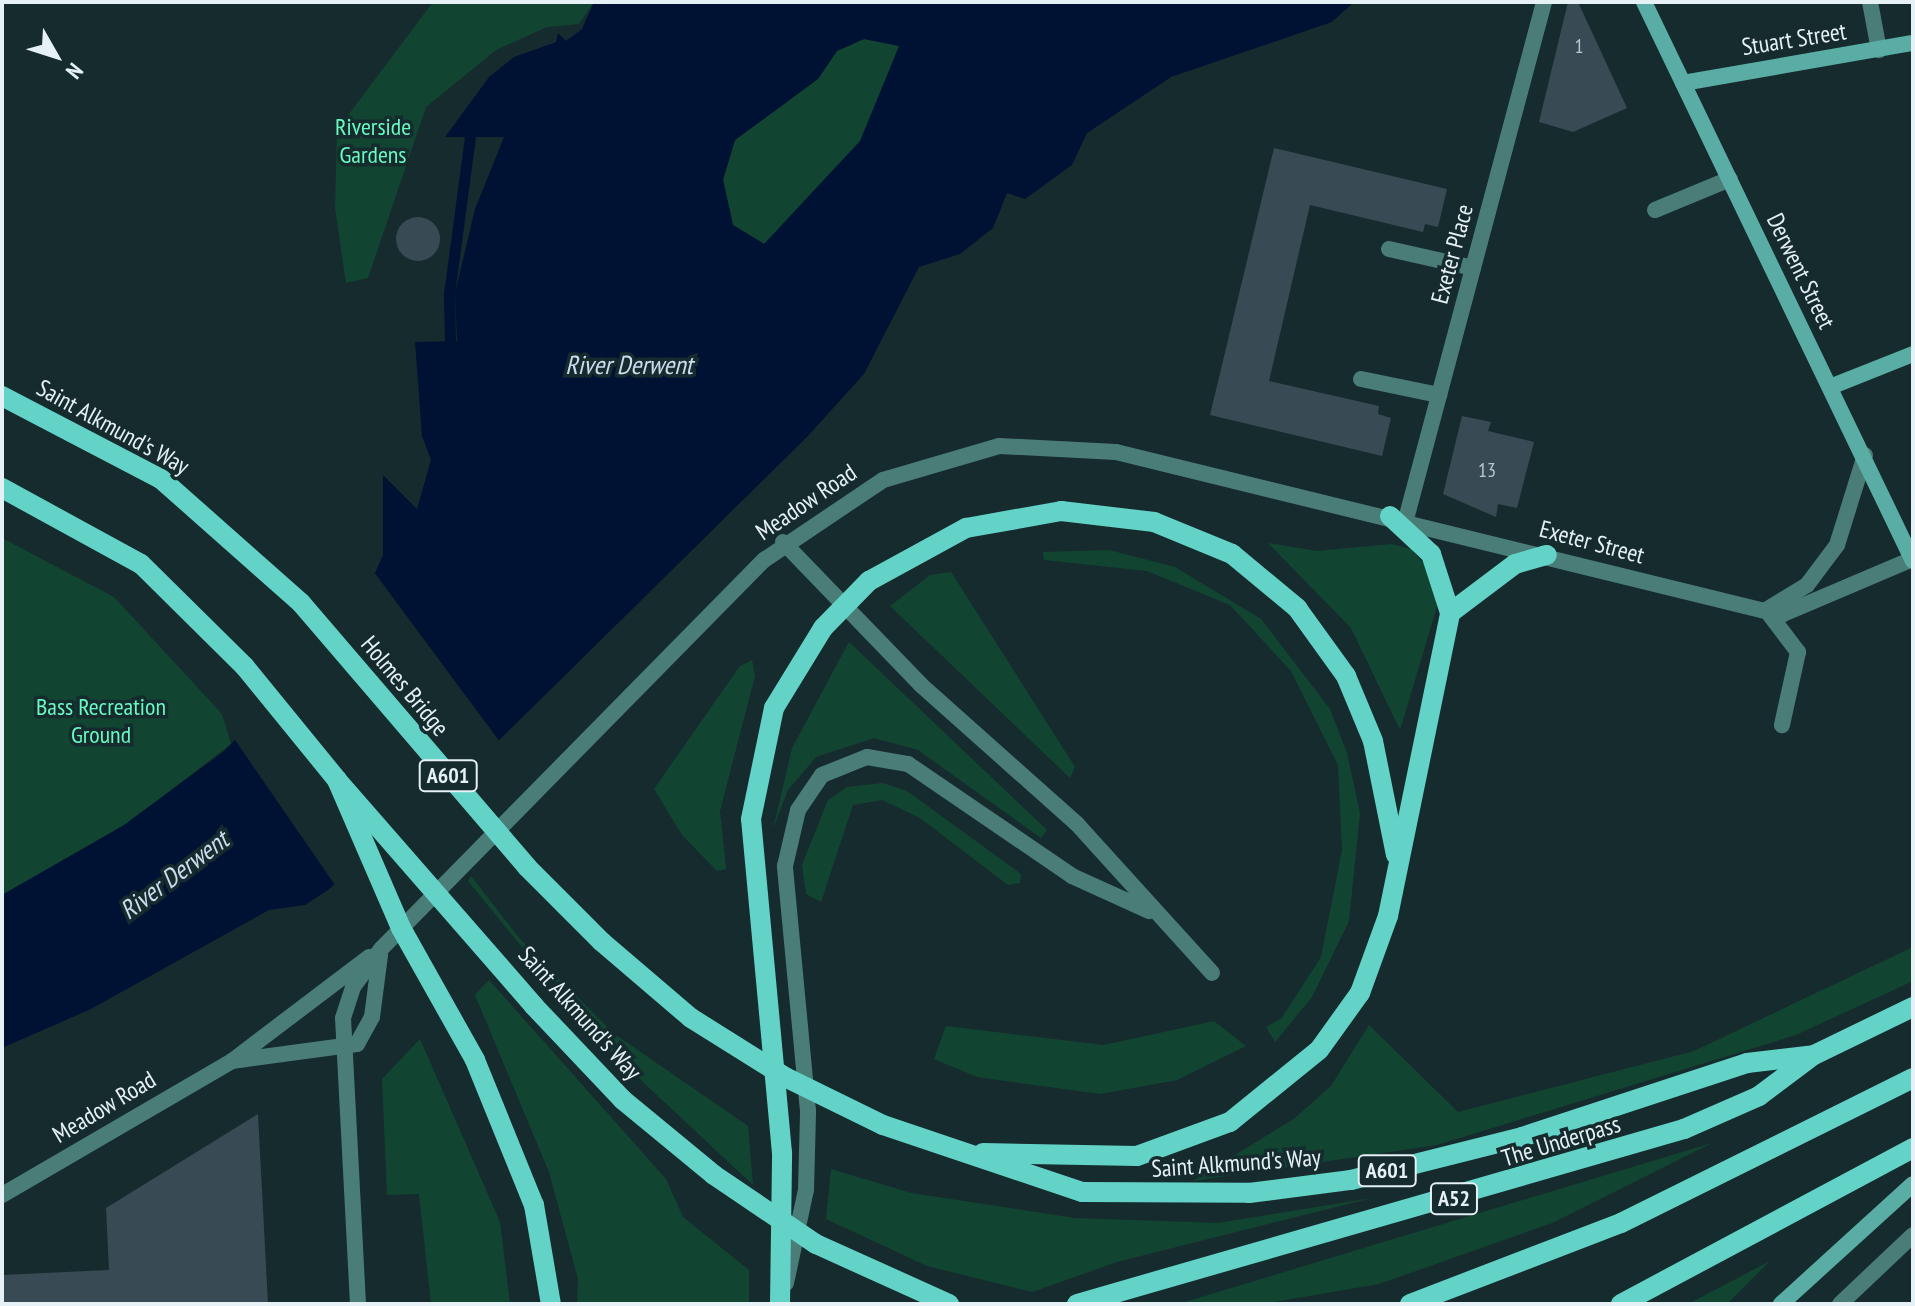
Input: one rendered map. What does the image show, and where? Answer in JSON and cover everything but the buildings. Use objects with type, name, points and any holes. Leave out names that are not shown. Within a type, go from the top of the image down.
[{"type":"main road","name":"Saint Alkmund's Way","points":[[2,396],[161,479],[301,603]]},
{"type":"main road","points":[[2,488],[141,564],[245,667],[337,780],[374,874],[475,1060],[534,1205],[551,1304]]},
{"type":"main road","points":[[781,1304],[782,1153],[751,819],[774,708],[823,628],[869,581],[966,528],[1046,512],[1131,516],[1232,554],[1297,608],[1346,676],[1373,741],[1398,867]]},
{"type":"main road","points":[[952,1150],[1107,1160],[1230,1122],[1286,1083],[1347,1012],[1371,970],[1398,867],[1450,613],[1431,554],[1398,518]]},
{"type":"main road","points":[[1450,613],[1515,564],[1547,555]]},
{"type":"main road","name":"Holmes Bridge","points":[[301,603],[527,867],[602,942]]},
{"type":"main road","name":"Saint Alkmund's Way","points":[[337,780],[534,1006],[623,1100],[714,1175],[816,1244],[949,1304]]},
{"type":"main road","name":"Saint Alkmund's Way","points":[[602,942],[691,1018],[785,1077],[883,1125],[1082,1192],[1249,1193],[1351,1180],[1522,1137],[1747,1063],[1814,1055],[1913,1007]]},
{"type":"main road","name":"The Underpass","points":[[1077,1304],[1684,1129],[1759,1096],[1814,1055]]},
{"type":"main road","points":[[1410,1304],[1546,1256],[1913,1078]]},
{"type":"main road","points":[[1621,1304],[1813,1206],[1913,1148]]},
{"type":"street","name":"Exeter Place","points":[[1398,518],[1439,395],[1544,2]]},
{"type":"street","name":"Derwent Street","points":[[1644,2],[1913,559]]},
{"type":"street","points":[[1870,2],[1879,50]]},
{"type":"street","name":"Stuart Street","points":[[1683,83],[1913,43]]},
{"type":"street","points":[[1655,210],[1730,179]]},
{"type":"street","points":[[1389,249],[1473,268]]},
{"type":"street","points":[[1830,387],[1913,354]]},
{"type":"street","points":[[1361,379],[1439,395]]},
{"type":"street","name":"Meadow Road","points":[[2,1195],[232,1061],[381,949],[783,542],[883,480],[999,446],[1131,455],[1398,518]]},
{"type":"street","points":[[1782,725],[1798,652],[1766,610],[1807,585],[1837,545],[1865,455]]},
{"type":"street","name":"Exeter Street","points":[[1398,518],[1766,610],[1798,613],[1913,559]]},
{"type":"street","points":[[783,542],[921,685],[1077,824],[1149,911],[1212,973]]},
{"type":"street","points":[[781,1304],[806,1190],[808,1111],[785,866],[798,810],[822,775],[867,757],[908,764],[1072,876],[1149,911]]},
{"type":"street","points":[[344,1050],[368,1033],[381,949]]},
{"type":"street","name":"Meadow Road","points":[[358,1304],[343,1018],[353,987],[381,949]]},
{"type":"street","name":"Meadow Road","points":[[232,1061],[344,1050]]},
{"type":"street","points":[[1781,1304],[1913,1184]]},
{"type":"street","points":[[1840,1304],[1913,1235]]},
{"type":"green space","name":"Riverside Gardens","points":[[433,2],[594,2],[579,24],[547,27],[496,50],[426,107],[368,278],[346,283],[335,208],[337,130]]},
{"type":"green space","points":[[864,39],[900,46],[861,141],[765,244],[733,225],[723,179],[735,140],[818,79],[837,51]]},
{"type":"green space","name":"Bass Recreation Ground","points":[[2,538],[114,597],[222,714],[231,744],[125,825],[2,895]]},
{"type":"green space","points":[[1268,543],[1317,551],[1391,544],[1411,549],[1433,574],[1438,603],[1400,730],[1351,628]]},
{"type":"green space","points":[[1109,550],[1175,567],[1261,619],[1330,709],[1347,753],[1360,813],[1349,921],[1312,997],[1275,1042],[1266,1027],[1281,1019],[1321,957],[1342,850],[1338,765],[1291,671],[1230,605],[1147,571],[1044,560],[1043,552]]},
{"type":"green space","points":[[951,572],[1075,767],[1070,778],[890,606],[930,575]]},
{"type":"green space","points":[[849,642],[1047,830],[1041,838],[918,750],[874,738],[816,757],[788,790],[773,829],[792,748]]},
{"type":"green space","points":[[752,660],[755,676],[720,811],[726,869],[717,871],[682,835],[654,789],[740,666]]},
{"type":"green space","points":[[883,783],[907,791],[1021,874],[1020,883],[1008,885],[920,818],[882,800],[853,805],[821,902],[806,894],[802,865],[828,800],[847,787]]},
{"type":"green space","points":[[471,876],[520,939],[613,1033],[748,1126],[753,1185],[597,1039],[468,881]]},
{"type":"green space","points":[[1913,947],[1913,981],[1796,1035],[1437,1145],[1193,1181],[1295,1118],[1331,1086],[1369,1025],[1458,1112],[1694,1051]]},
{"type":"green space","points":[[489,980],[666,1179],[683,1217],[749,1270],[749,1304],[577,1304],[578,1279],[549,1172],[475,995]]},
{"type":"green space","points":[[1214,1021],[1246,1046],[1177,1080],[1100,1094],[977,1077],[934,1059],[946,1026],[1104,1045]]},
{"type":"green space","points":[[420,1039],[500,1222],[510,1304],[431,1304],[419,1194],[387,1195],[382,1079]]},
{"type":"green space","points":[[1712,1143],[1552,1223],[1379,1284],[1262,1304],[1178,1304]]},
{"type":"green space","points":[[831,1169],[911,1193],[1075,1218],[1218,1223],[1372,1198],[1117,1262],[1032,1292],[927,1266],[826,1219]]},
{"type":"green space","points":[[1770,1261],[1727,1304],[1688,1304]]},
{"type":"water","name":"River Derwent","points":[[594,2],[1354,2],[1332,22],[1171,77],[1087,133],[1072,165],[1025,199],[1007,193],[993,228],[960,254],[919,267],[864,374],[807,437],[477,762],[328,890],[305,905],[269,910],[91,1009],[2,1048],[2,895],[124,825],[223,752],[354,620],[383,555],[383,475],[417,509],[431,460],[422,436],[415,342],[457,341],[455,293],[475,209],[504,137],[445,137],[489,77],[514,57],[556,42],[558,33],[566,41],[582,29]],"holes":[[[864,39],[899,46],[860,141],[764,244],[733,225],[723,180],[735,140],[818,79],[837,51]]]},
{"type":"pier","points":[[374,572],[500,742],[337,888],[233,737],[351,617]]},
{"type":"waterway","points":[[450,342],[449,294],[470,137]]}]
